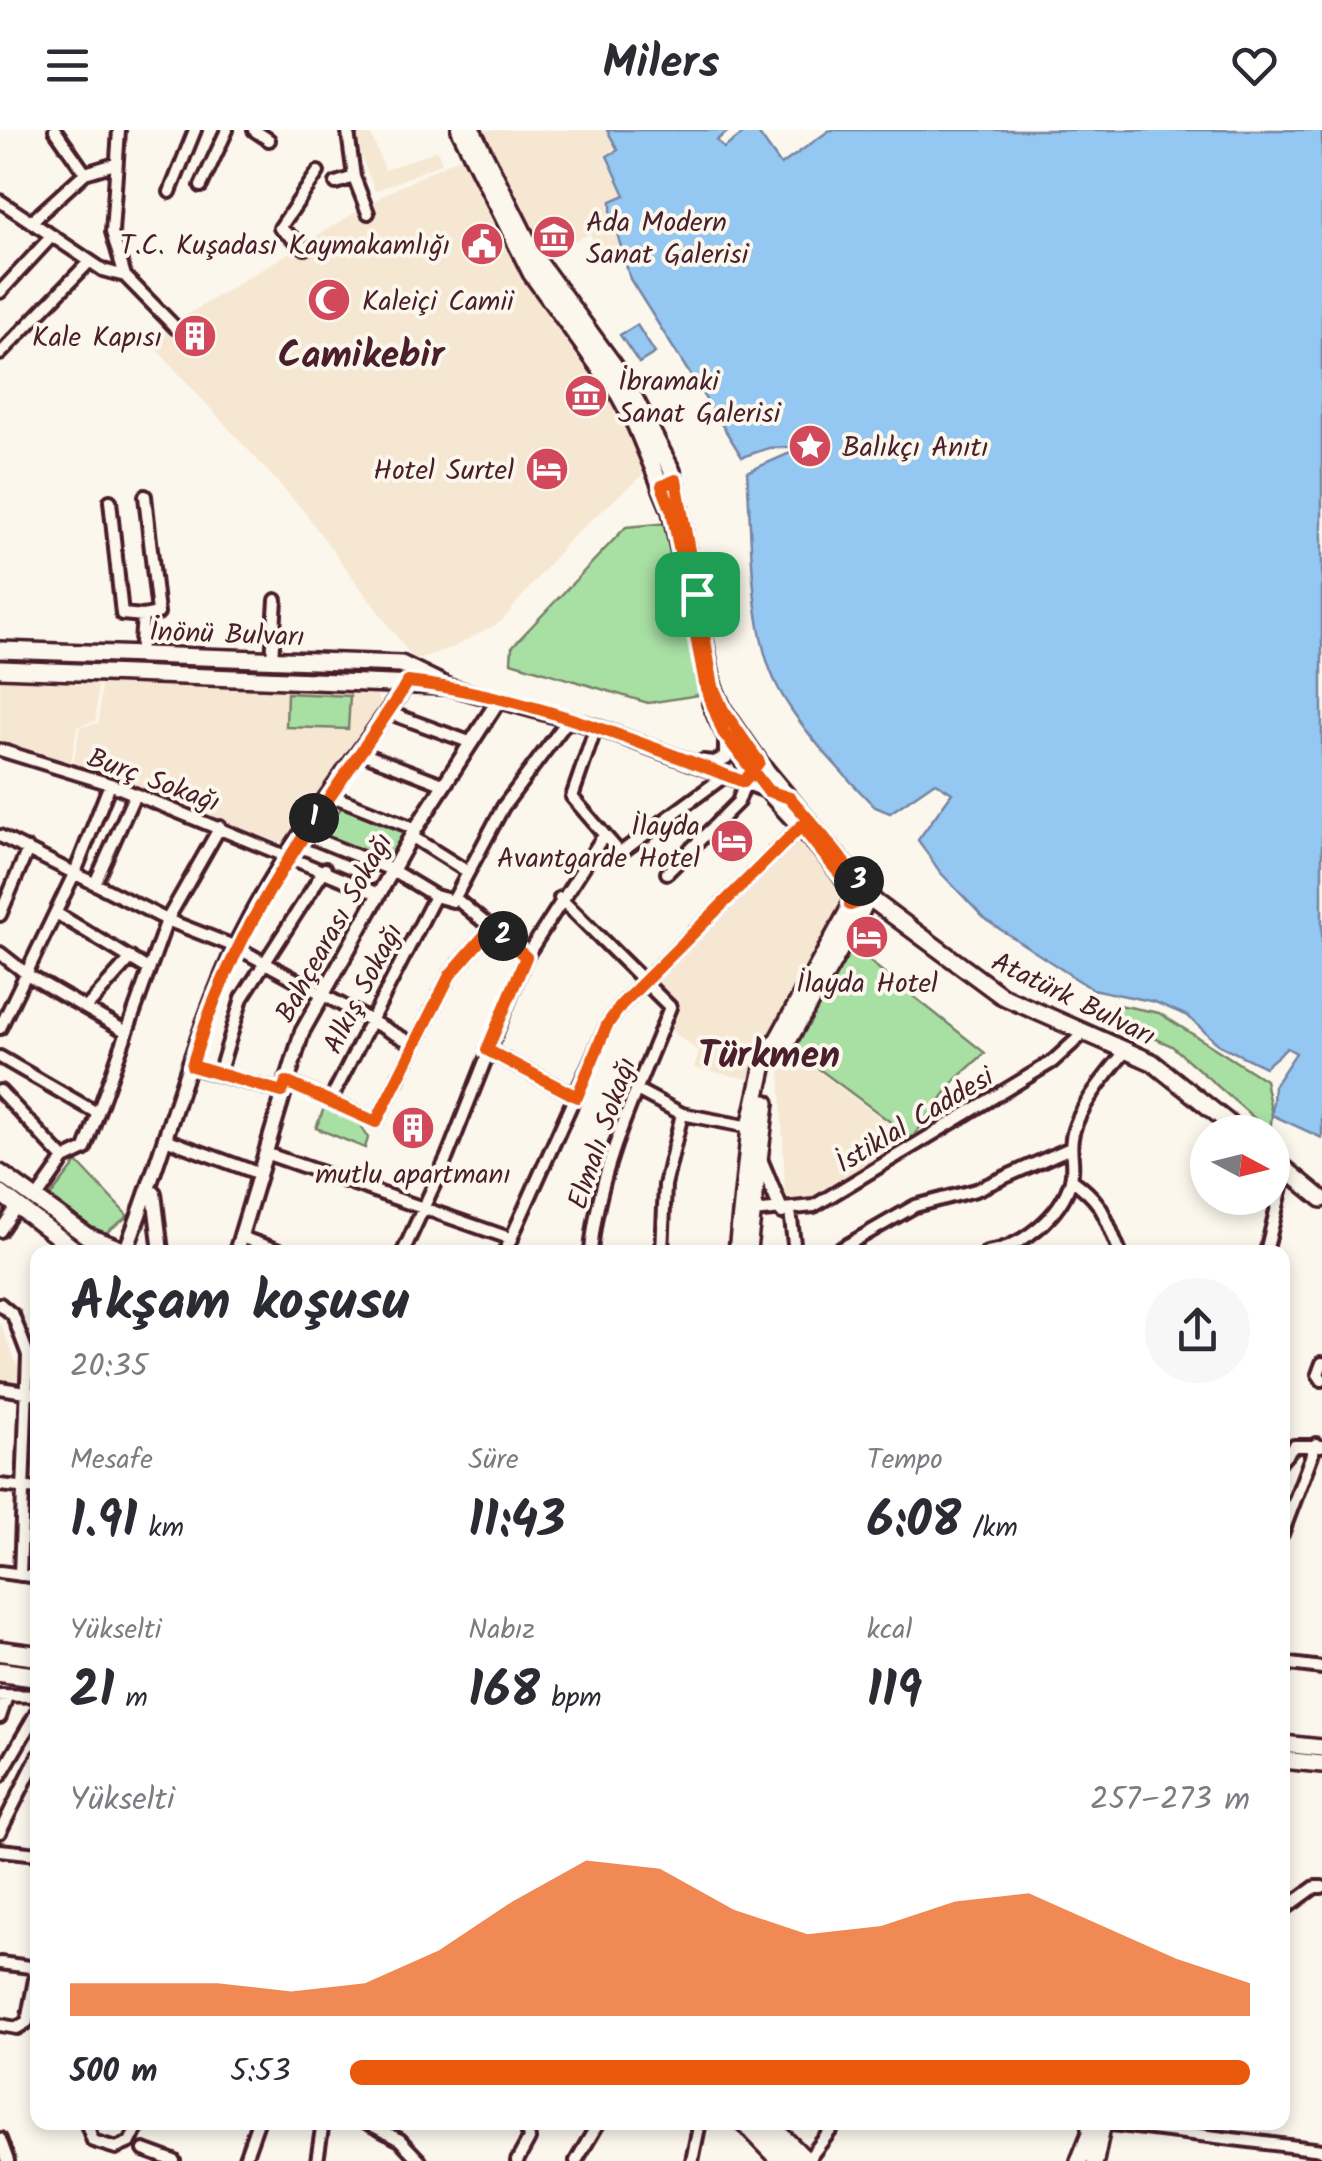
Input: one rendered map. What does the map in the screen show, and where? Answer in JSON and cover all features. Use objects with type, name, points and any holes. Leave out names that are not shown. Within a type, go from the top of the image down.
[{"type":"highway","points":[[0,1655],[30,1673]]},
{"type":"highway","points":[[2,1685],[30,1679]]},
{"type":"highway","points":[[752,2130],[783,2161]]},
{"type":"highway","points":[[774,2130],[806,2161]]},
{"type":"main road","name":"Atatürk Bulvarı","points":[[460,130],[531,273],[618,393],[666,477],[706,688],[723,732],[751,771],[862,898],[990,988],[1032,1012],[1152,1062],[1219,1115]]},
{"type":"main road","name":"Atatürk Bulvarı","points":[[472,130],[538,260],[626,382],[666,477],[713,687],[751,771],[790,798],[862,898]]},
{"type":"main road","name":"İnönü Bulvarı","points":[[0,650],[401,664],[446,686]]},
{"type":"main road","name":"İnönü Bulvarı","points":[[0,669],[446,686]]},
{"type":"main road","points":[[748,1245],[750,1127],[764,1064],[862,898]]},
{"type":"main road","points":[[740,1245],[774,1066],[862,898]]},
{"type":"main road","points":[[0,1173],[87,1236],[109,1245]]},
{"type":"main road","points":[[1290,1173],[1322,1199]]},
{"type":"main road","points":[[0,1194],[69,1245]]},
{"type":"main road","points":[[1290,1745],[1322,1748]]},
{"type":"main road","points":[[1290,1761],[1322,1764]]},
{"type":"main road","points":[[1080,2161],[1091,2130]]},
{"type":"main road","points":[[1095,2161],[1102,2130]]},
{"type":"street","points":[[54,130],[85,173]]},
{"type":"street","points":[[119,130],[112,232],[124,276]]},
{"type":"street","points":[[170,192],[195,130]]},
{"type":"street","points":[[201,186],[227,130]]},
{"type":"street","points":[[254,130],[269,140]]},
{"type":"street","points":[[352,130],[348,132],[354,177],[368,213]]},
{"type":"street","points":[[31,222],[85,173],[115,164]]},
{"type":"street","points":[[305,248],[280,228],[318,172]]},
{"type":"street","points":[[336,183],[354,177]]},
{"type":"street","points":[[0,201],[50,238],[90,262],[124,276],[176,328]]},
{"type":"street","points":[[0,292],[50,238]]},
{"type":"street","points":[[0,354],[90,262]]},
{"type":"street","points":[[110,501],[122,614],[142,616],[158,613],[145,496]]},
{"type":"street","points":[[272,659],[276,600]]},
{"type":"street","points":[[140,655],[142,616]]},
{"type":"street","points":[[129,1245],[236,947],[290,854],[408,682]]},
{"type":"street","name":"İnönü Bulvarı","points":[[446,686],[596,727],[697,761],[726,775],[751,771]]},
{"type":"street","name":"Bahçearası Sokağı","points":[[238,1245],[284,1087],[320,996],[414,832],[498,701]]},
{"type":"street","points":[[387,712],[472,744]]},
{"type":"street","points":[[455,898],[503,808],[568,720]]},
{"type":"street","points":[[596,727],[572,796],[620,853],[726,775]]},
{"type":"street","points":[[697,761],[715,764],[726,757],[729,746],[723,732]]},
{"type":"street","name":"Burç Sokağı","points":[[0,750],[110,784],[290,854],[378,894]]},
{"type":"street","points":[[359,752],[445,785]]},
{"type":"street","points":[[666,873],[738,802],[751,771]]},
{"type":"street","points":[[0,1028],[76,870],[110,784]]},
{"type":"street","points":[[768,791],[790,798]]},
{"type":"street","points":[[96,881],[134,794]]},
{"type":"street","points":[[330,795],[414,832],[468,872]]},
{"type":"street","points":[[509,1245],[607,1025],[801,826]]},
{"type":"street","points":[[36,1198],[64,1159],[84,1149],[167,920],[220,827]]},
{"type":"street","points":[[303,834],[392,870],[434,896],[455,898],[526,957]]},
{"type":"street","points":[[406,1245],[526,957],[604,834]]},
{"type":"street","points":[[0,836],[76,870],[167,920],[236,947],[415,1045]]},
{"type":"street","points":[[0,914],[28,849]]},
{"type":"street","points":[[218,1074],[242,998],[325,869]]},
{"type":"street","name":"Alkış Sokağı","points":[[330,1101],[434,896]]},
{"type":"street","points":[[560,898],[647,981]]},
{"type":"street","points":[[56,913],[148,969]]},
{"type":"street","points":[[192,1066],[284,1087],[330,1101],[376,1122],[450,975],[492,927]]},
{"type":"street","points":[[0,953],[28,975],[125,1031]]},
{"type":"street","points":[[86,1008],[131,958]]},
{"type":"street","name":"Elmalı Sokağı","points":[[592,1245],[598,1205],[670,1008],[647,981]]},
{"type":"street","name":"İstiklal Caddesi","points":[[747,1212],[786,1212],[814,1206],[1052,1062],[1085,1032]]},
{"type":"street","points":[[1015,1245],[1040,1227],[1071,1179],[1068,1148],[1088,1099],[1127,1049]]},
{"type":"street","points":[[487,1050],[577,1097]]},
{"type":"street","points":[[0,1057],[97,1113]]},
{"type":"street","points":[[637,1090],[682,1114],[750,1127]]},
{"type":"street","points":[[0,1091],[64,1159]]},
{"type":"street","points":[[662,1245],[664,1185],[682,1114]]},
{"type":"street","points":[[168,1140],[260,1174]]},
{"type":"street","points":[[847,1245],[915,1206],[976,1190],[1068,1148]]},
{"type":"street","points":[[265,1154],[512,1239]]},
{"type":"street","points":[[758,1156],[786,1212],[793,1245]]},
{"type":"street","points":[[1071,1179],[1090,1193],[1111,1221],[1117,1245]]},
{"type":"street","points":[[155,1180],[154,1223],[159,1245]]},
{"type":"street","points":[[0,1231],[17,1206]]},
{"type":"street","points":[[1268,1245],[1275,1215]]},
{"type":"street","points":[[87,1236],[108,1238],[137,1224]]},
{"type":"street","points":[[0,1304],[13,1315],[30,1371]]},
{"type":"street","points":[[1322,1363],[1318,1374],[1322,1380]]},
{"type":"street","points":[[0,1388],[30,1393]]},
{"type":"street","points":[[20,1575],[22,1487],[30,1419]]},
{"type":"street","points":[[1290,1451],[1294,1446],[1319,1445],[1290,1515]]},
{"type":"street","points":[[0,1485],[30,1488]]},
{"type":"street","points":[[0,1572],[30,1576]]},
{"type":"street","points":[[1290,1665],[1322,1668]]},
{"type":"street","points":[[0,1718],[2,1685]]},
{"type":"street","points":[[0,1776],[30,1724]]},
{"type":"street","points":[[0,1832],[30,1772]]},
{"type":"street","points":[[0,1850],[30,1853]]},
{"type":"street","points":[[1290,1905],[1315,1887],[1322,1887]]},
{"type":"street","points":[[0,1963],[30,1967]]},
{"type":"street","points":[[0,2026],[18,2028],[27,2022],[30,2006]]},
{"type":"street","points":[[89,2130],[93,2140],[116,2148],[130,2142],[136,2130]]},
{"type":"street","points":[[244,2161],[255,2130]]},
{"type":"street","points":[[317,2161],[322,2130]]},
{"type":"street","points":[[381,2130],[400,2140],[420,2161]]},
{"type":"street","points":[[517,2161],[528,2139],[527,2130]]},
{"type":"street","points":[[576,2161],[595,2130]]},
{"type":"street","points":[[692,2161],[698,2130]]},
{"type":"street","points":[[806,2161],[831,2130]]},
{"type":"street","points":[[1156,2130],[1322,2150]]},
{"type":"street","points":[[1216,2138],[1218,2130]]},
{"type":"street","points":[[0,2139],[8,2161]]},
{"type":"street","points":[[144,2150],[174,2161]]},
{"type":"shaded area","points":[[369,130],[385,170],[437,150],[442,163],[375,191],[352,133]]},
{"type":"shaded area","points":[[476,130],[606,130],[616,149],[604,155],[624,195],[608,206],[621,255],[603,263],[590,234],[521,262],[546,310],[611,390],[649,469],[569,540],[502,621],[454,647],[414,660],[302,509],[147,339],[389,192],[483,146]]},
{"type":"shaded area","points":[[0,674],[98,679],[96,721],[77,727],[71,763],[0,744]]},
{"type":"shaded area","points":[[101,681],[369,684],[387,712],[289,846],[73,765],[80,727],[99,723]]},
{"type":"shaded area","points":[[798,837],[845,892],[846,903],[748,1079],[694,1068],[699,1052],[667,1027],[675,1008],[653,981]]},
{"type":"shaded area","points":[[790,1050],[910,1140],[812,1202],[785,1196],[780,1064]]},
{"type":"shaded area","points":[[0,1322],[23,1380],[18,1387],[0,1384]]},
{"type":"green space","points":[[668,523],[699,695],[648,703],[511,662],[512,647],[626,527]]},
{"type":"green space","points":[[287,693],[350,696],[348,729],[286,727]]},
{"type":"green space","points":[[344,803],[411,830],[391,867],[315,832],[328,810],[337,814]]},
{"type":"green space","points":[[849,945],[985,1053],[956,1079],[912,1138],[792,1049]]},
{"type":"green space","points":[[1114,1004],[1159,1013],[1265,1080],[1272,1115],[1251,1115],[1172,1046],[1113,1019]]},
{"type":"green space","points":[[324,1108],[360,1123],[368,1138],[365,1148],[316,1128]]},
{"type":"green space","points":[[77,1162],[128,1216],[103,1235],[49,1198]]},
{"type":"water","points":[[607,130],[730,130],[717,140],[724,148],[748,130],[756,130],[781,165],[830,130],[1322,130],[1322,1138],[1290,1123],[1290,1115],[1272,1115],[1274,1086],[1296,1053],[1287,1048],[1265,1067],[1219,1045],[1188,1016],[1155,1002],[1092,989],[986,920],[940,872],[918,840],[952,793],[935,782],[890,813],[875,807],[793,712],[774,679],[760,632],[747,472],[806,446],[769,448],[742,457],[630,279],[611,212],[611,201],[625,195],[607,156],[618,150]]},
{"type":"water","points":[[637,325],[655,353],[639,363],[620,335]]},
{"type":"water","points":[[108,660],[270,666],[270,672],[108,667]]},
{"type":"place","name":"Ada Modern Sanat Galerisi","points":[[554,237]]},
{"type":"place","name":"T.C. Kuşadası Kaymakamlığı","points":[[482,244]]},
{"type":"place","name":"Kaleiçi Camii","points":[[329,300]]},
{"type":"place","name":"Kale Kapısı","points":[[195,336]]},
{"type":"place","name":"İbramaki Sanat Galerisi","points":[[586,396]]},
{"type":"place","name":"Balıkçı Anıtı","points":[[810,446]]},
{"type":"place","name":"Hotel Surtel","points":[[547,469]]},
{"type":"place","name":"İlayda Avantgarde Hotel","points":[[732,841]]},
{"type":"place","name":"İlayda Hotel","points":[[867,937]]},
{"type":"place","name":"mutlu apartmanı","points":[[413,1128]]},
{"type":"district","name":"Camikebir","points":[[361,354]]},
{"type":"district","name":"Türkmen","points":[[769,1054]]},
{"type":"route","points":[[697,594],[676,480],[672,486],[662,486],[672,511],[706,688],[716,717],[750,770],[768,791],[790,798],[866,890],[867,899],[850,905],[850,887],[801,826],[621,1005],[607,1025],[577,1097],[487,1050],[526,957],[492,927],[450,975],[376,1122],[286,1082],[282,1092],[192,1066],[231,956],[270,885],[408,682],[446,686],[596,727],[697,761],[744,782],[750,770],[759,762],[723,710],[713,687],[697,594]]}]
